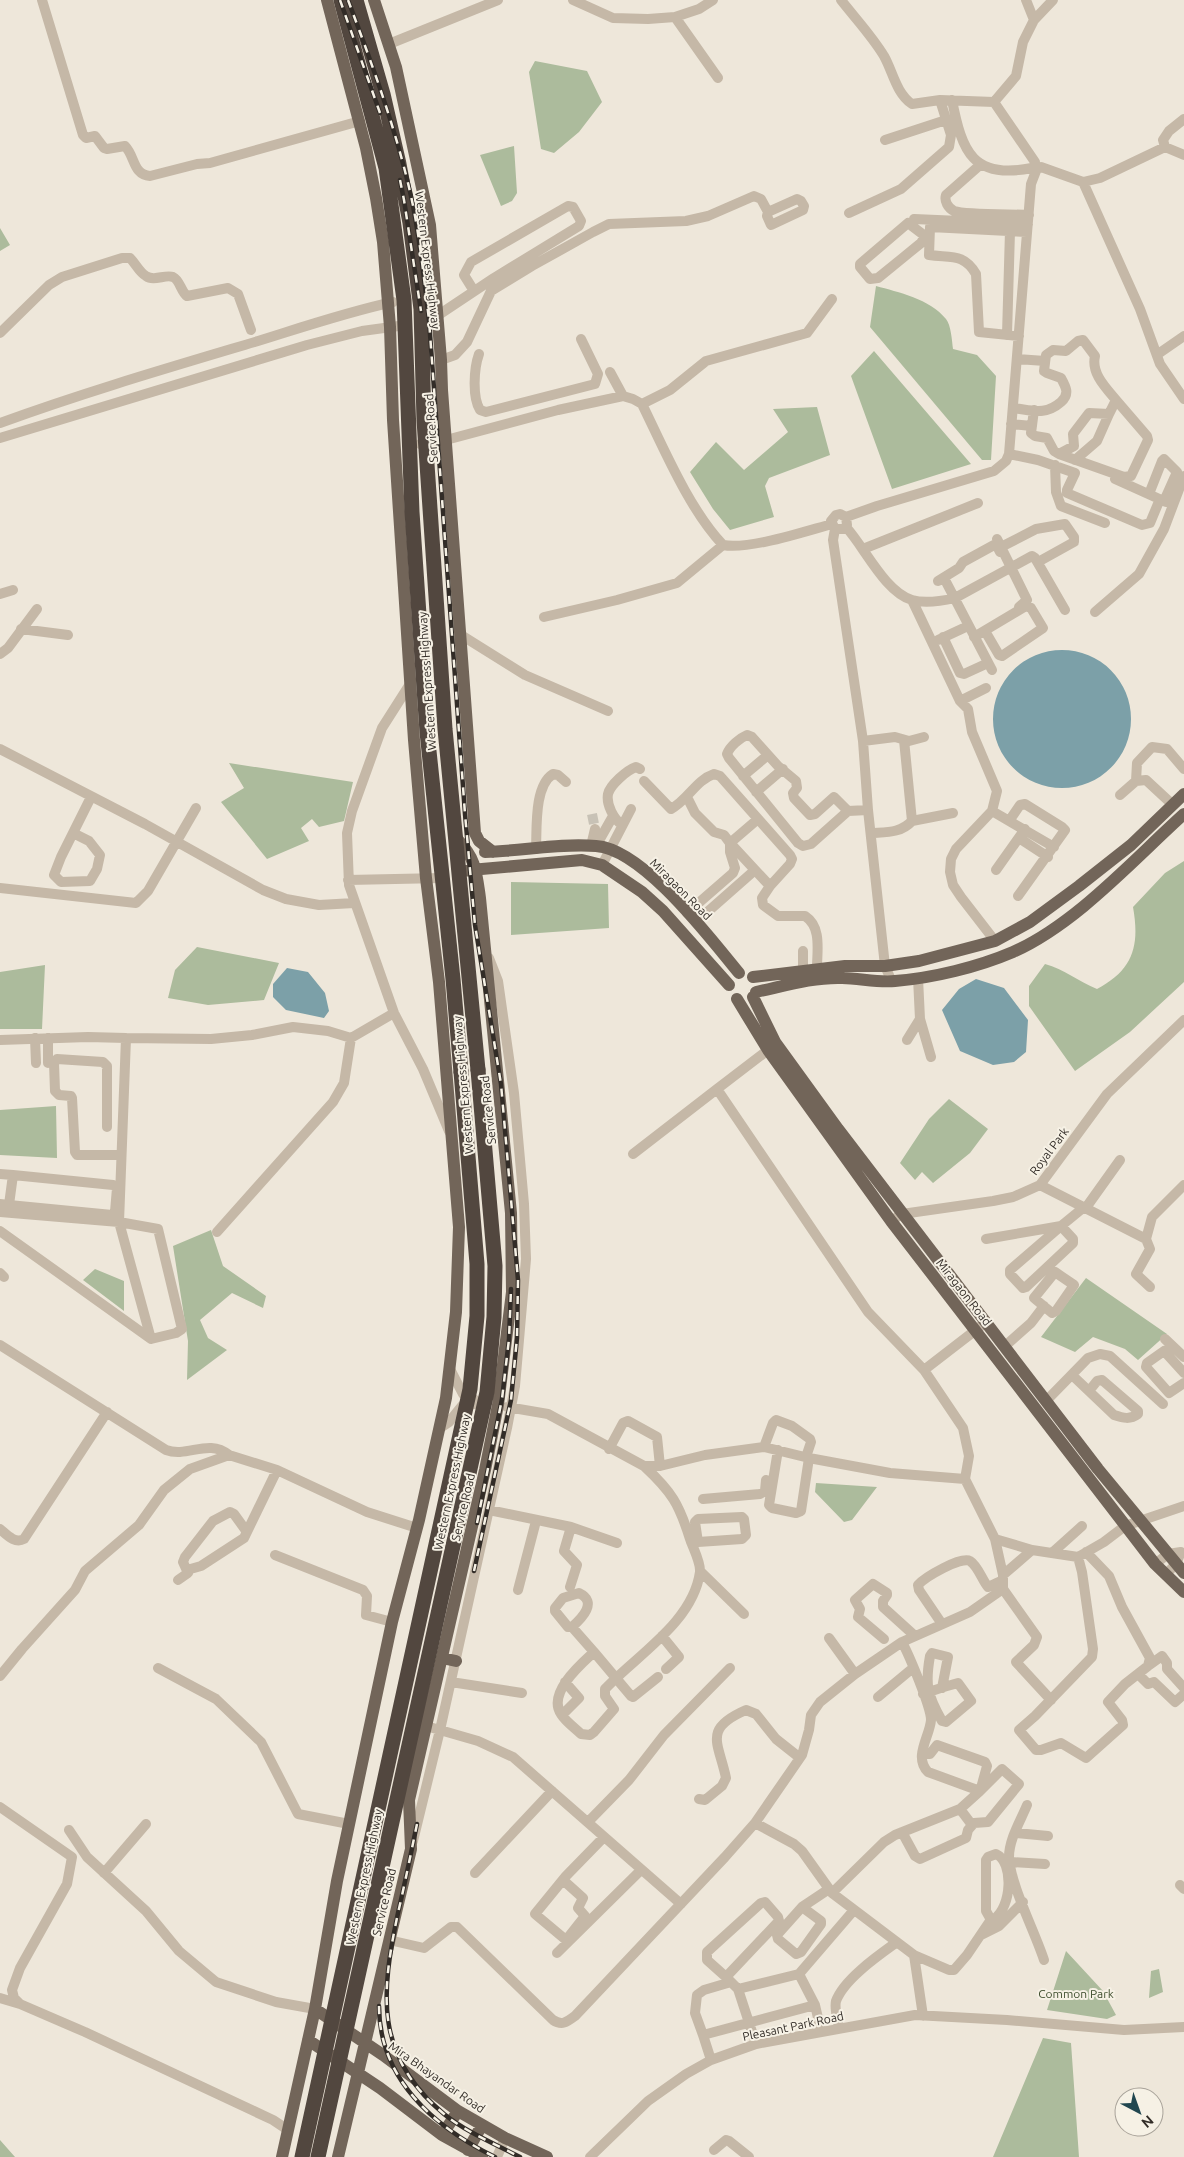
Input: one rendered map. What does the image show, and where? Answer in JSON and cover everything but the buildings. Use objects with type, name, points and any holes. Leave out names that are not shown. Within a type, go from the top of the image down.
[{"type":"highway","name":"Western Express Highway","points":[[302,2157],[470,1389],[477,1316],[477,1264],[461,1072],[427,732],[410,445],[404,300],[386,168],[341,0]]},
{"type":"highway","name":"Western Express Highway","points":[[318,2157],[487,1392],[494,1317],[495,1266],[457,839],[445,729],[426,443],[421,308],[410,222],[399,164],[383,94],[356,0]]},
{"type":"main road","points":[[282,2157],[315,2009],[337,1881],[392,1622],[440,1428],[450,1369],[456,1312],[459,1227],[439,982],[426,878],[410,684],[393,420],[388,303],[376,198],[359,118],[327,0]]},
{"type":"main road","name":"Service Road","points":[[374,0],[398,76],[430,224],[474,834],[479,841],[493,852]]},
{"type":"main road","points":[[753,977],[818,968],[885,966],[919,961],[995,941],[1030,922],[1072,891],[1131,845],[1184,794]]},
{"type":"main road","points":[[459,871],[582,860],[602,865],[642,892],[663,911],[729,985],[732,995],[737,999],[748,1000],[754,994],[798,982],[841,978],[892,982],[932,976],[1013,952],[1069,916],[1114,880],[1184,814]]},
{"type":"main road","points":[[457,839],[470,852]]},
{"type":"main road","name":"Miragaon Road","points":[[470,852],[594,846],[609,849],[639,866],[691,917],[739,973]]},
{"type":"main road","name":"Service Road","points":[[338,2157],[411,1849],[409,1800],[442,1658],[491,1471],[505,1406],[512,1292],[515,1187],[476,870],[470,852]]},
{"type":"main road","points":[[981,944],[986,961]]},
{"type":"main road","points":[[729,985],[734,976],[739,973],[749,974],[756,981],[754,994]]},
{"type":"main road","name":"Miragaon Road","points":[[754,994],[775,1042],[902,1214],[1126,1526],[1155,1564],[1184,1592]]},
{"type":"main road","name":"Miragaon Road","points":[[737,999],[768,1050],[891,1221],[981,1326],[1004,1346],[1140,1522],[1180,1568]]},
{"type":"main road","points":[[442,1658],[456,1661]]},
{"type":"main road","name":"Mira Bhayandar Road","points":[[315,2009],[383,2055],[458,2111],[506,2138],[547,2157]]},
{"type":"main road","points":[[372,2016],[375,2038],[383,2055]]},
{"type":"main road","points":[[308,2040],[358,2073],[442,2135],[482,2157]]},
{"type":"main road","points":[[442,2135],[458,2111]]},
{"type":"main road","points":[[468,2150],[482,2125]]},
{"type":"street","points":[[42,0],[86,138],[95,136],[104,148],[107,149],[125,146],[138,172],[144,175],[210,163],[359,118]]},
{"type":"street","points":[[388,44],[498,0]]},
{"type":"street","points":[[573,0],[613,18],[648,19],[675,17],[699,9],[713,0]]},
{"type":"street","points":[[841,0],[884,56],[901,94],[906,100],[912,104],[940,100],[994,102]]},
{"type":"street","points":[[1026,0],[1034,20]]},
{"type":"street","points":[[994,102],[1016,76],[1023,42],[1034,20],[1053,0]]},
{"type":"street","points":[[675,17],[718,78]]},
{"type":"street","points":[[848,213],[901,189],[949,147],[951,135],[940,100]]},
{"type":"street","points":[[952,100],[956,123],[966,147],[980,165],[995,170],[1010,172],[1036,167],[1083,182],[1100,178],[1165,147],[1184,155]]},
{"type":"street","points":[[410,445],[446,440],[623,396],[633,399],[642,404],[683,485],[713,533],[724,545],[734,546],[769,541],[840,524],[877,506],[994,471],[1006,461],[1009,454],[1031,184],[1036,167],[994,102]]},
{"type":"street","points":[[1165,147],[1163,140],[1184,119]]},
{"type":"street","points":[[885,140],[946,120]]},
{"type":"street","points":[[980,165],[946,195],[946,202],[950,208],[961,216],[1010,231],[1028,224]]},
{"type":"street","points":[[1083,182],[1158,354],[1160,364],[1184,399]]},
{"type":"street","points":[[441,360],[455,355],[467,342],[491,292],[540,261],[610,224],[686,221],[708,216],[757,196],[768,212]]},
{"type":"street","points":[[437,316],[579,226],[581,221],[572,206],[568,206],[471,262],[464,274],[474,291]]},
{"type":"street","points":[[914,219],[928,226],[961,216],[1028,224]]},
{"type":"street","points":[[928,226],[921,243],[874,280],[870,279],[860,267],[863,260],[908,223],[928,226],[1028,224]]},
{"type":"street","points":[[928,226],[929,255],[960,258],[971,266],[976,274],[978,332],[1019,336]]},
{"type":"street","points":[[1008,335],[1010,231]]},
{"type":"street","points":[[0,333],[49,285],[62,277],[122,258],[130,258],[145,276],[151,279],[173,277],[177,279],[183,293],[187,296],[228,288],[234,291],[238,294],[251,330],[248,334],[254,342]]},
{"type":"street","points":[[642,404],[670,390],[706,361],[807,333],[832,299]]},
{"type":"street","points":[[0,422],[352,311],[404,300]]},
{"type":"street","points":[[0,438],[307,345],[362,331],[406,325]]},
{"type":"street","points":[[304,327],[307,345]]},
{"type":"street","points":[[1158,354],[1184,336]]},
{"type":"street","points":[[479,354],[474,374],[477,403],[480,410],[486,412],[595,384],[598,374],[581,340]]},
{"type":"street","points":[[1013,408],[1046,411],[1052,409],[1067,395],[1061,378],[1045,372],[1045,361],[1048,352],[1066,351],[1078,341],[1083,340],[1095,356],[1093,364],[1101,382],[1147,436],[1148,440],[1133,474],[1124,477],[1059,454],[1054,450],[1047,438],[1033,435],[1034,410]]},
{"type":"street","points":[[1017,358],[1045,361]]},
{"type":"street","points":[[610,372],[623,396]]},
{"type":"street","points":[[88,393],[92,410]]},
{"type":"street","points":[[541,398],[545,414]]},
{"type":"street","points":[[1075,460],[1097,441],[1116,400]]},
{"type":"street","points":[[57,403],[61,420]]},
{"type":"street","points":[[1059,454],[1074,446],[1074,434],[1089,413],[1109,414]]},
{"type":"street","points":[[1011,424],[1032,426]]},
{"type":"street","points":[[1009,454],[1055,465],[1075,473]]},
{"type":"street","points":[[1094,612],[1139,574],[1158,542],[1166,502],[1177,472],[1167,460],[1164,459],[1162,461],[1149,494]]},
{"type":"street","points":[[1055,465],[1056,492],[1061,506],[1105,522]]},
{"type":"street","points":[[1166,502],[1084,466],[1075,473],[1067,490],[1067,493],[1142,525],[1150,523],[1166,502],[1184,476]]},
{"type":"street","points":[[863,549],[978,503]]},
{"type":"street","points":[[840,524],[863,549],[888,584],[912,600],[960,701],[968,709],[972,732],[997,791],[992,811],[956,849],[951,859],[950,872],[953,885],[995,941]]},
{"type":"street","points":[[840,524],[832,540],[863,741],[868,810],[885,966],[892,982]]},
{"type":"street","points":[[912,600],[942,601],[955,598],[1010,568],[1074,542],[1074,537],[1065,524],[1036,528],[999,543],[1010,568],[1027,601],[1022,606],[972,631]]},
{"type":"street","points":[[544,617],[617,600],[677,582],[724,545]]},
{"type":"street","points":[[943,637],[960,673],[964,674],[990,666],[955,598],[941,579],[959,568],[963,562],[995,545],[1010,568]]},
{"type":"street","points":[[1036,559],[1065,610]]},
{"type":"street","points":[[0,594],[14,590]]},
{"type":"street","points":[[932,642],[943,637],[972,631],[984,631],[1029,606],[1043,628],[1000,656],[984,631]]},
{"type":"street","points":[[0,654],[8,648],[37,608]]},
{"type":"street","points":[[21,630],[68,635]]},
{"type":"street","points":[[461,635],[525,675],[608,711]]},
{"type":"street","points":[[410,684],[382,728],[352,811],[347,833],[348,880],[354,903],[394,1013],[423,1069],[452,1139]]},
{"type":"street","points":[[960,701],[986,688]]},
{"type":"street","points":[[848,811],[834,797],[815,814],[810,815],[794,798],[793,793],[797,788],[796,781],[778,766],[752,737],[747,735],[742,737],[727,754],[798,843],[803,846],[811,844],[848,811],[868,810]]},
{"type":"street","points":[[863,741],[895,737],[909,741],[924,736]]},
{"type":"street","points":[[904,740],[912,821]]},
{"type":"street","points":[[1120,795],[1136,780],[1137,763],[1152,748],[1168,748],[1184,768]]},
{"type":"street","points":[[0,749],[263,890],[286,899],[319,905],[354,903]]},
{"type":"street","points":[[744,776],[768,755]]},
{"type":"street","points":[[622,825],[613,816],[608,797],[611,788],[630,770],[636,767],[640,769]]},
{"type":"street","points":[[756,792],[783,769]]},
{"type":"street","points":[[536,849],[539,802],[543,783],[552,774],[558,775],[566,782]]},
{"type":"street","points":[[644,781],[669,808],[673,808],[687,797],[702,780],[714,774],[720,776],[792,859],[762,898],[763,906],[778,916],[805,916],[814,924],[818,968]]},
{"type":"street","points":[[1136,780],[1148,781],[1174,805]]},
{"type":"street","points":[[73,833],[89,841],[100,855],[97,869],[90,882],[61,882],[54,875],[73,833],[92,797]]},
{"type":"street","points":[[687,797],[695,813],[714,832],[724,835],[770,886]]},
{"type":"street","points":[[1008,821],[1020,805],[1024,804],[1064,828],[1064,832],[1048,857],[1018,896]]},
{"type":"street","points":[[0,888],[136,903],[143,899],[148,892],[196,808]]},
{"type":"street","points":[[602,865],[631,809]]},
{"type":"street","points":[[992,811],[1026,829],[1054,848]]},
{"type":"street","points":[[872,833],[899,831],[912,821],[953,813]]},
{"type":"street","points":[[594,846],[613,816]]},
{"type":"street","points":[[691,917],[733,873],[736,868],[730,852],[730,842],[758,818]]},
{"type":"street","points":[[594,846],[595,829]]},
{"type":"street","points":[[996,870],[1026,829]]},
{"type":"street","points":[[1019,838],[1048,857]]},
{"type":"street","points":[[691,917],[755,870]]},
{"type":"street","points":[[348,880],[442,878]]},
{"type":"street","points":[[802,951],[803,970]]},
{"type":"street","points":[[918,978],[920,1019],[931,1057]]},
{"type":"street","points":[[0,1040],[35,1038],[211,1038],[252,1035],[293,1027],[328,1031],[351,1038],[394,1013]]},
{"type":"street","points":[[907,1040],[920,1019]]},
{"type":"street","name":"Royal Park","points":[[891,1221],[902,1214],[993,1202],[1013,1197],[1040,1185],[1108,1094],[1184,1020]]},
{"type":"street","points":[[35,1038],[36,1063]]},
{"type":"street","points":[[48,1038],[48,1063]]},
{"type":"street","points":[[126,1038],[119,1222],[151,1339]]},
{"type":"street","points":[[217,1232],[333,1102],[344,1083],[351,1038]]},
{"type":"street","points":[[633,1154],[768,1050]]},
{"type":"street","points":[[107,1127],[107,1066],[103,1062],[56,1060],[54,1063],[55,1091],[59,1095],[71,1096],[72,1098],[76,1155],[121,1155]]},
{"type":"street","points":[[717,1089],[868,1312],[924,1370],[963,1428],[969,1456],[965,1479],[995,1539],[1003,1581],[1037,1637],[1034,1645],[1016,1661],[1017,1665],[1051,1700]]},
{"type":"street","points":[[1061,1226],[1073,1239],[1071,1245],[1023,1288],[1010,1274],[1010,1270],[1061,1226],[1084,1208],[1120,1160]]},
{"type":"street","points":[[0,1174],[113,1185],[117,1188],[115,1212],[112,1214],[4,1208]]},
{"type":"street","points":[[4,1208],[13,1175]]},
{"type":"street","points":[[1040,1185],[1146,1239]]},
{"type":"street","points":[[1150,1286],[1136,1274],[1150,1249],[1146,1239],[1152,1217],[1184,1185]]},
{"type":"street","points":[[0,1231],[151,1339],[176,1333],[182,1329],[160,1231],[119,1222],[4,1208]]},
{"type":"street","points":[[986,1239],[1061,1226]]},
{"type":"street","points":[[1004,1346],[1031,1323],[1044,1306]]},
{"type":"street","points":[[924,1370],[981,1326]]},
{"type":"street","points":[[1165,1339],[1184,1356]]},
{"type":"street","points":[[0,1345],[166,1450],[175,1452],[217,1447],[229,1455],[277,1470],[367,1512],[416,1528]]},
{"type":"street","points":[[1184,1373],[1164,1352],[1147,1363],[1146,1367],[1167,1393],[1172,1393],[1184,1384]]},
{"type":"street","points":[[1046,1401],[1088,1358],[1093,1355],[1106,1354],[1164,1404]]},
{"type":"street","points":[[450,1369],[459,1385],[460,1391],[479,1403]]},
{"type":"street","points":[[1072,1375],[1114,1415],[1122,1418],[1132,1418],[1138,1414],[1138,1411],[1102,1380],[1097,1381],[1089,1391]]},
{"type":"street","points":[[440,1428],[449,1422],[462,1406],[479,1403],[548,1414],[609,1449],[644,1466],[675,1498],[695,1542]]},
{"type":"street","points":[[0,1529],[14,1540],[20,1541],[24,1539],[107,1412]]},
{"type":"street","points":[[776,1420],[792,1426],[810,1439],[808,1458],[801,1510],[796,1513],[772,1508],[769,1505],[771,1449],[773,1423],[776,1420]]},
{"type":"street","points":[[609,1449],[623,1422],[628,1421],[657,1438],[660,1466]]},
{"type":"street","points":[[644,1466],[660,1466],[705,1455],[771,1449],[808,1458],[890,1472],[965,1479]]},
{"type":"street","points":[[703,1499],[762,1494],[771,1449]]},
{"type":"street","points":[[0,1676],[75,1590],[85,1571],[139,1525],[164,1490],[190,1469],[229,1455]]},
{"type":"street","points":[[187,1570],[201,1566],[241,1540],[247,1532],[277,1470]]},
{"type":"street","points":[[411,1849],[456,1661],[489,1510],[491,1471]]},
{"type":"street","points":[[1082,1555],[1126,1526],[1184,1506]]},
{"type":"street","points":[[489,1510],[571,1527],[617,1543]]},
{"type":"street","points":[[178,1580],[188,1576],[183,1562],[185,1557],[217,1517],[230,1512],[234,1514],[247,1532]]},
{"type":"street","points":[[594,1652],[570,1674],[565,1682],[559,1709],[562,1715],[581,1734],[590,1735],[613,1713],[613,1706],[605,1693],[605,1689],[662,1636],[690,1603],[700,1571],[695,1542],[695,1522],[698,1519],[742,1516],[744,1519],[746,1535],[744,1538],[695,1542]]},
{"type":"street","points":[[518,1590],[536,1521]]},
{"type":"street","points":[[1052,1553],[1082,1526]]},
{"type":"street","points":[[570,1587],[578,1565],[564,1551],[571,1527]]},
{"type":"street","points":[[995,1539],[1032,1550],[1082,1555],[1109,1576],[1122,1607],[1149,1654],[1148,1666]]},
{"type":"street","points":[[390,1940],[424,1948],[451,1928],[456,1928],[553,2020],[563,2024],[575,2016],[755,1823],[800,1758],[807,1741],[811,1715],[820,1702],[902,1642],[977,1608],[1032,1550]]},
{"type":"street","points":[[1155,1564],[1168,1554],[1183,1551],[1180,1568],[1166,1574]]},
{"type":"street","points":[[275,1555],[363,1590],[367,1596],[366,1615],[392,1622]]},
{"type":"street","points":[[1082,1555],[1082,1572],[1093,1652],[1092,1657],[1020,1729],[1020,1732],[1036,1750],[1062,1743],[1086,1758],[1123,1725],[1122,1720],[1108,1702],[1126,1684],[1162,1656],[1168,1663],[1167,1669],[1184,1688]]},
{"type":"street","points":[[942,1624],[920,1590],[918,1585],[922,1581],[946,1567],[966,1560],[972,1562],[988,1587],[1003,1581]]},
{"type":"street","points":[[700,1571],[744,1614]]},
{"type":"street","points":[[884,1639],[860,1619],[858,1614],[860,1609],[855,1602],[873,1584],[886,1593],[887,1596],[882,1601],[883,1607],[915,1636]]},
{"type":"street","points":[[572,1627],[633,1697],[658,1678]]},
{"type":"street","points":[[662,1636],[678,1657],[666,1669]]},
{"type":"street","points":[[829,1638],[856,1674]]},
{"type":"street","points":[[902,1642],[926,1693],[944,1722],[972,1701],[959,1683],[926,1693]]},
{"type":"street","points":[[942,1688],[948,1657],[932,1653],[926,1679],[926,1693],[931,1717],[922,1754],[923,1764],[928,1772],[980,1791]]},
{"type":"street","points":[[158,1668],[216,1700],[261,1742],[298,1814],[349,1824]]},
{"type":"street","points":[[588,1822],[629,1780],[664,1735],[730,1668]]},
{"type":"street","points":[[878,1698],[914,1668]]},
{"type":"street","points":[[1138,1674],[1148,1684],[1154,1682],[1175,1702],[1184,1694]]},
{"type":"street","points":[[451,1682],[522,1693]]},
{"type":"street","points":[[562,1715],[579,1698],[565,1682]]},
{"type":"street","points":[[699,1799],[705,1800],[716,1792],[726,1778],[716,1743],[717,1733],[732,1716],[746,1710],[756,1714],[776,1739],[800,1758]]},
{"type":"street","points":[[426,1726],[478,1741],[513,1757],[681,1904]]},
{"type":"street","points":[[922,1754],[930,1754],[937,1745],[985,1762],[987,1766],[980,1791]]},
{"type":"street","points":[[802,1907],[821,1921],[821,1924],[801,1952],[796,1954],[776,1938],[802,1907],[830,1891],[884,1842],[902,1832],[960,1809],[1002,1769],[1019,1784],[988,1822],[977,1822],[968,1830],[966,1838],[920,1859],[915,1856],[902,1832]]},
{"type":"street","points":[[475,1873],[552,1791]]},
{"type":"street","points":[[1027,1805],[1012,1842],[1010,1862],[1013,1876],[1044,1960]]},
{"type":"street","points":[[0,1807],[72,1857],[68,1884],[20,1968],[12,1990],[14,1998],[20,2004]]},
{"type":"street","points":[[960,1809],[972,1825]]},
{"type":"street","points":[[755,1823],[794,1844],[802,1851],[830,1891],[854,1910],[914,1955],[949,1970],[954,1970],[981,1936],[992,1918],[1002,1912],[1009,1895],[1008,1878],[1004,1863],[1002,1858],[996,1854],[988,1857],[986,1860],[986,1911],[987,1915],[992,1918]]},
{"type":"street","points":[[104,1873],[146,1824]]},
{"type":"street","points":[[69,1830],[87,1857],[146,1911],[179,1950],[216,1982],[276,2002],[315,2009]]},
{"type":"street","points":[[1016,1833],[1048,1836]]},
{"type":"street","points":[[562,1880],[583,1898],[578,1908],[585,1916],[566,1940],[535,1914],[562,1880],[604,1837]]},
{"type":"street","points":[[1010,1862],[1045,1864]]},
{"type":"street","points":[[557,1953],[642,1870]]},
{"type":"street","points":[[731,1983],[779,1921],[778,1917],[765,1902],[761,1903],[708,1952],[707,1960],[731,1983],[756,2044]]},
{"type":"street","points":[[981,1936],[999,1926],[1023,1902]]},
{"type":"street","points":[[712,2060],[695,2012],[697,1995],[704,1990],[731,1983],[799,1974],[854,1910]]},
{"type":"street","points":[[839,2028],[836,2002],[841,1993],[870,1960],[897,1942]]},
{"type":"street","points":[[914,1955],[923,2016]]},
{"type":"street","points":[[799,1974],[815,2005],[821,2031]]},
{"type":"street","points":[[0,1998],[20,2004],[85,2032],[273,2120],[288,2130]]},
{"type":"street","points":[[703,2036],[815,2005]]},
{"type":"street","name":"Pleasant Park Road","points":[[590,2157],[648,2101],[686,2074],[712,2060],[756,2044],[915,2015],[1007,2020],[1124,2030],[1184,2027]]},
{"type":"street","points":[[496,2157],[506,2138]]},
{"type":"street","points":[[714,2150],[726,2140],[729,2140],[749,2157]]},
{"type":"green space","points":[[535,61],[587,71],[602,102],[579,132],[554,153],[541,149],[529,72]]},
{"type":"green space","points":[[514,146],[517,193],[512,201],[501,206],[480,155]]},
{"type":"green space","points":[[0,228],[10,245],[0,251]]},
{"type":"green space","points":[[876,286],[923,301],[939,312],[949,325],[953,349],[977,355],[996,376],[991,460],[982,460],[870,327]]},
{"type":"green space","points":[[874,351],[971,464],[892,489],[851,376]]},
{"type":"green space","points":[[817,407],[830,455],[769,478],[765,486],[774,517],[730,530],[713,509],[690,472],[716,442],[744,470],[788,432],[773,409]]},
{"type":"green space","points":[[229,763],[353,782],[344,821],[319,827],[312,819],[301,828],[309,841],[267,859],[221,802],[244,788]]},
{"type":"green space","points":[[1184,861],[1184,982],[1130,1032],[1075,1071],[1029,1006],[1029,986],[1045,964],[1059,969],[1097,989],[1119,974],[1131,956],[1134,945],[1135,921],[1133,907],[1165,873]]},
{"type":"green space","points":[[511,882],[608,884],[609,928],[511,935]]},
{"type":"green space","points":[[197,947],[279,963],[264,1000],[208,1005],[168,998],[175,970]]},
{"type":"green space","points":[[45,965],[42,1029],[0,1029],[0,972]]},
{"type":"green space","points":[[949,1099],[988,1129],[970,1153],[933,1183],[922,1172],[915,1180],[900,1163],[929,1119]]},
{"type":"green space","points":[[56,1106],[57,1158],[0,1155],[0,1110]]},
{"type":"green space","points":[[211,1230],[223,1266],[266,1296],[263,1308],[232,1293],[200,1320],[208,1338],[227,1350],[187,1380],[188,1341],[173,1246]]},
{"type":"green space","points":[[95,1269],[124,1281],[124,1311],[83,1280]]},
{"type":"green space","points":[[1086,1278],[1167,1334],[1138,1360],[1125,1349],[1093,1337],[1075,1352],[1041,1337]]},
{"type":"green space","points":[[816,1483],[877,1487],[852,1520],[844,1522],[815,1492]]},
{"type":"green space","name":"Common Park","points":[[1066,1951],[1103,1991],[1116,2015],[1107,2019],[1047,2010]]},
{"type":"green space","points":[[1159,1969],[1163,1992],[1149,1998],[1151,1971]]},
{"type":"green space","points":[[1043,2038],[1071,2043],[1079,2157],[993,2157]]},
{"type":"green space","points":[[0,2140],[15,2157],[0,2157]]},
{"type":"water","points":[[1062,650],[1088,655],[1111,670],[1126,693],[1131,719],[1126,745],[1111,768],[1088,783],[1062,788],[1036,783],[1013,768],[998,745],[993,719],[998,693],[1013,670],[1036,655]]},
{"type":"water","points":[[287,968],[308,972],[325,993],[329,1011],[324,1018],[286,1010],[273,997],[273,984]]},
{"type":"water","points":[[976,979],[1004,988],[1028,1020],[1026,1052],[1014,1062],[993,1065],[960,1051],[942,1010],[959,989]]},
{"type":"tunnel","points":[[592,814],[595,829]]},
{"type":"railway","points":[[340,0],[380,113]]},
{"type":"railway","points":[[348,0],[391,121],[405,171],[417,227],[429,320],[465,814],[475,925],[501,1084],[518,1280],[517,1338],[511,1400],[474,1571]]},
{"type":"railway","points":[[400,180],[421,311]]},
{"type":"railway","points":[[477,1523],[502,1399],[509,1339],[511,1289]]},
{"type":"railway","points":[[417,1824],[392,1942],[388,1970],[388,2022],[394,2046],[405,2069],[421,2092],[444,2114],[471,2132],[520,2157]]},
{"type":"railway","points":[[379,2006],[381,2032],[389,2056],[400,2078],[414,2098],[451,2131],[495,2157]]}]
